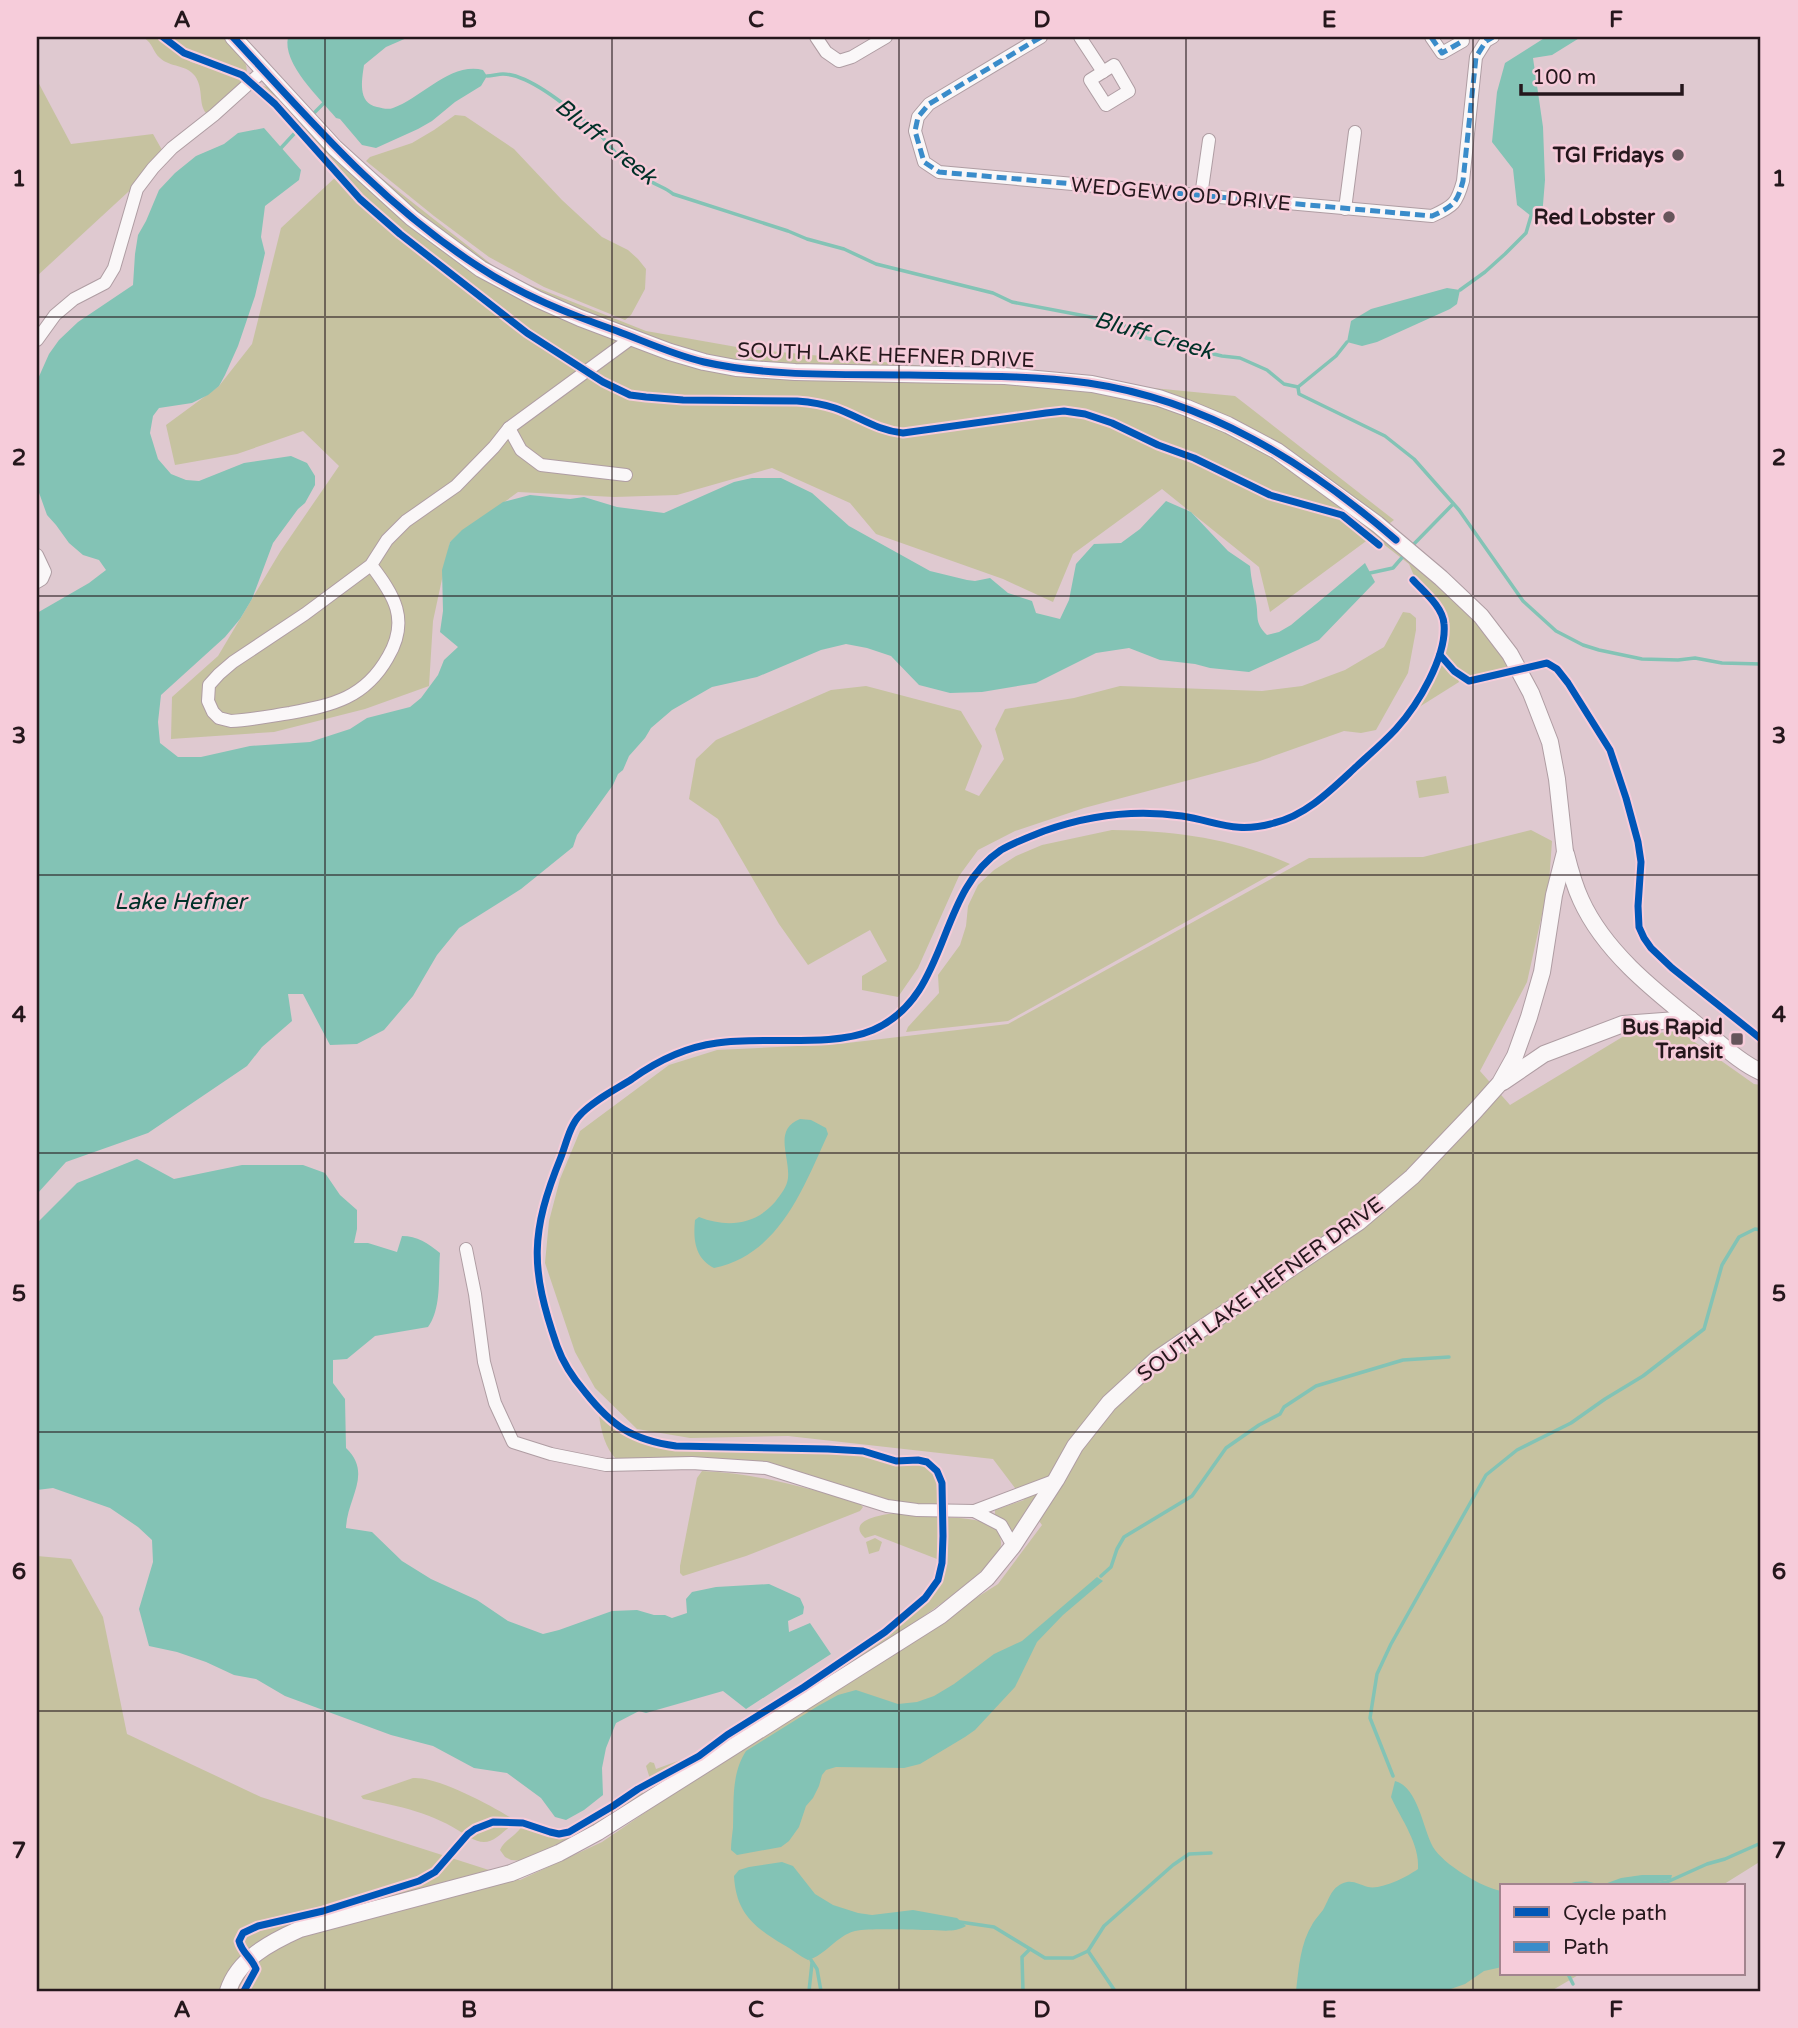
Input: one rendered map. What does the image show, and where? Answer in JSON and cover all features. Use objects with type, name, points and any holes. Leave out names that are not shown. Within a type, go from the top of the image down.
[{"type":"street","name":"SOUTH LAKE HEFNER DRIVE","points":[[228,1991],[230,1983],[249,1958],[274,1940],[300,1929],[511,1873],[587,1838],[940,1616],[987,1578],[1013,1546],[1075,1446],[1109,1403],[1157,1359],[1359,1222],[1412,1177],[1500,1083],[1520,1043],[1542,972],[1565,852],[1550,743],[1531,693],[1510,654],[1481,616],[1418,558],[1350,503],[1277,451],[1228,425],[1187,408],[1159,398],[1092,384],[1005,376],[795,373],[736,368],[670,352],[580,318],[481,269],[412,218],[335,148],[233,37]]},
{"type":"street","points":[[816,37],[826,52],[839,61],[852,57],[886,37]]},
{"type":"street","name":"WEDGEWOOD DRIVE","points":[[1041,37],[929,104],[918,117],[915,131],[924,162],[939,172],[1432,216],[1453,206],[1459,197],[1476,57]]},
{"type":"street","points":[[1080,37],[1103,72]]},
{"type":"street","points":[[1431,37],[1442,53],[1462,39],[1476,57],[1486,41],[1493,37]]},
{"type":"street","points":[[37,340],[55,315],[74,299],[104,283],[114,268],[138,189],[153,168],[172,148],[264,70]]},
{"type":"street","points":[[1345,209],[1355,132]]},
{"type":"street","points":[[1200,196],[1209,141]]},
{"type":"street","points":[[371,565],[395,600],[400,618],[393,649],[373,680],[352,695],[326,706],[231,721],[219,718],[208,694],[209,685],[219,674],[371,565],[387,540],[406,521],[456,486],[509,428],[633,337]]},
{"type":"street","points":[[509,428],[521,450],[541,465],[626,475]]},
{"type":"street","points":[[37,555],[45,572],[37,582]]},
{"type":"street","points":[[1565,852],[1581,901],[1607,942],[1639,976],[1735,1056],[1761,1072]]},
{"type":"street","points":[[1500,1083],[1544,1054],[1623,1024],[1690,1019]]},
{"type":"street","points":[[466,1249],[484,1362],[495,1403],[513,1442],[551,1454],[606,1465],[692,1463],[766,1468],[887,1506],[917,1510],[974,1511],[1056,1480]]},
{"type":"street","points":[[974,1511],[1001,1525],[1013,1546]]},
{"type":"shaded area","points":[[143,37],[157,37],[191,62],[242,81],[223,101],[206,113],[195,76],[160,58]]},
{"type":"shaded area","points":[[167,37],[223,37],[244,59],[246,76],[240,71],[191,53]]},
{"type":"shaded area","points":[[37,80],[71,144],[153,134],[166,157],[37,276]]},
{"type":"shaded area","points":[[258,85],[268,87],[345,168],[356,158],[505,275],[646,331],[748,349],[1235,396],[1394,520],[1378,532],[1452,597],[1487,634],[1509,666],[1472,677],[1465,675],[1448,661],[1444,652],[1448,625],[1443,609],[1415,578],[1409,564],[1373,536],[1270,612],[1259,567],[1162,489],[1073,554],[1053,602],[1003,579],[876,534],[850,503],[772,468],[677,495],[614,497],[518,492],[450,542],[433,621],[429,686],[365,709],[274,732],[171,739],[172,697],[218,656],[280,552],[339,466],[303,431],[237,454],[175,465],[166,425],[219,386],[252,344],[281,228],[340,173]]},
{"type":"shaded area","points":[[455,115],[465,116],[514,149],[562,200],[602,237],[628,250],[638,259],[646,269],[645,289],[631,315],[625,320],[544,287],[489,257],[366,161],[370,157],[412,143]]},
{"type":"shaded area","points":[[1403,612],[1416,618],[1408,673],[1376,730],[1361,733],[1344,731],[1257,762],[1084,808],[1015,831],[978,850],[959,876],[918,968],[898,997],[862,990],[862,976],[887,961],[870,930],[808,965],[779,924],[718,819],[689,799],[696,759],[716,740],[831,690],[866,686],[961,711],[982,746],[965,790],[979,796],[1004,759],[995,729],[1005,709],[1074,698],[1120,686],[1262,691],[1302,686],[1345,670],[1384,647]]},
{"type":"shaded area","points":[[1440,663],[1458,678],[1459,682],[1416,709]]},
{"type":"shaded area","points":[[1446,776],[1449,793],[1419,798],[1416,781]]},
{"type":"shaded area","points":[[1112,830],[1181,834],[1225,842],[1290,864],[1008,1021],[906,1032],[939,993],[938,975],[960,945],[968,906],[978,885],[994,870],[1016,856],[1042,845]]},
{"type":"shaded area","points":[[1531,830],[1552,841],[1549,883],[1527,982],[1480,1071],[1510,1105],[1624,1036],[1679,1031],[1754,1084],[1761,1085],[1761,1861],[1724,1884],[1500,1884],[1500,1976],[1577,1976],[1551,1991],[37,1991],[37,1556],[71,1559],[103,1617],[127,1734],[261,1797],[520,1880],[602,1842],[725,1758],[998,1584],[1042,1525],[1031,1510],[1012,1532],[995,1515],[995,1510],[1024,1500],[993,1459],[788,1436],[690,1438],[637,1429],[595,1388],[575,1352],[545,1263],[549,1221],[560,1179],[580,1131],[669,1065],[717,1050],[839,1044],[1008,1024],[1309,858],[1423,857]]},
{"type":"shaded area","points":[[599,1415],[631,1436],[666,1449],[853,1453],[895,1464],[922,1464],[936,1475],[938,1506],[915,1505],[874,1497],[791,1471],[617,1460],[604,1439]]},
{"type":"shaded area","points":[[702,1471],[781,1482],[859,1503],[863,1507],[860,1511],[746,1556],[683,1576],[680,1566],[697,1478]]},
{"type":"shaded area","points":[[901,1513],[938,1517],[937,1559],[875,1535],[865,1538],[860,1531],[860,1526],[870,1518]]},
{"type":"shaded area","points":[[945,1517],[980,1521],[995,1529],[1000,1535],[1001,1544],[991,1562],[964,1586],[879,1647],[727,1742],[724,1740],[874,1643],[926,1601],[943,1574]]},
{"type":"shaded area","points":[[875,1538],[882,1542],[879,1551],[869,1554],[866,1542]]},
{"type":"shaded area","points":[[697,1754],[650,1779],[646,1766],[650,1762],[654,1763],[656,1769]]},
{"type":"shaded area","points":[[413,1778],[450,1787],[513,1819],[487,1821],[464,1834],[428,1816],[363,1799],[361,1796]]},
{"type":"shaded area","points":[[643,1790],[643,1796],[567,1842],[524,1861],[511,1860],[500,1850],[521,1827],[555,1837],[580,1831]]},
{"type":"shaded area","points":[[511,1826],[487,1842],[469,1837],[487,1827]]},
{"type":"water","points":[[288,37],[409,37],[386,47],[364,65],[362,90],[366,101],[383,108],[391,109],[404,103],[459,71],[483,70],[487,76],[481,86],[432,121],[376,148],[362,145],[304,80],[291,58]]},
{"type":"water","points":[[1546,37],[1581,37],[1552,55],[1533,58],[1543,127],[1545,180],[1542,217],[1531,216],[1517,205],[1513,169],[1492,142],[1497,92],[1505,63]]},
{"type":"water","name":"Lake Hefner","points":[[264,128],[301,170],[299,180],[265,206],[261,237],[265,253],[255,296],[238,346],[219,386],[192,403],[159,408],[153,416],[150,433],[158,459],[171,474],[186,480],[199,481],[244,463],[291,456],[307,463],[315,476],[315,485],[305,503],[273,543],[252,599],[240,619],[225,637],[161,695],[158,722],[160,743],[178,757],[201,757],[250,746],[310,742],[350,729],[367,718],[410,707],[421,698],[438,675],[444,660],[458,647],[440,632],[443,611],[442,570],[450,542],[462,530],[503,502],[530,495],[570,499],[584,497],[617,507],[664,513],[734,482],[752,478],[781,478],[812,493],[849,526],[930,571],[975,581],[990,578],[1008,593],[1032,601],[1036,613],[1060,619],[1069,600],[1076,564],[1094,544],[1121,543],[1140,529],[1166,501],[1191,512],[1228,551],[1250,566],[1259,623],[1267,635],[1291,625],[1365,563],[1375,582],[1319,640],[1249,672],[1160,660],[1129,648],[1096,653],[1036,683],[982,692],[950,693],[919,685],[891,656],[846,644],[821,650],[757,677],[712,687],[672,710],[651,728],[629,756],[623,770],[577,835],[573,847],[521,889],[459,928],[437,955],[413,996],[384,1030],[357,1044],[330,1045],[303,994],[288,994],[292,1021],[262,1047],[247,1066],[148,1133],[66,1162],[37,1194],[37,613],[106,570],[99,560],[83,555],[69,543],[47,515],[37,487],[37,381],[49,354],[59,340],[78,322],[133,285],[138,235],[159,190],[196,156],[224,144],[238,133]]},
{"type":"water","points":[[1447,288],[1460,290],[1457,304],[1450,309],[1377,342],[1362,346],[1347,342],[1351,321],[1371,309]]},
{"type":"water","points":[[800,1119],[811,1120],[826,1128],[828,1134],[798,1196],[772,1234],[756,1249],[737,1260],[714,1268],[699,1254],[694,1235],[695,1220],[699,1217],[720,1223],[740,1222],[759,1216],[767,1210],[786,1184],[788,1170],[785,1137],[792,1124]]},
{"type":"water","points":[[137,1159],[174,1179],[242,1165],[303,1165],[325,1173],[340,1195],[357,1210],[354,1243],[368,1243],[397,1252],[402,1236],[407,1236],[422,1241],[440,1253],[436,1311],[428,1327],[375,1336],[347,1359],[333,1360],[333,1383],[345,1399],[346,1448],[358,1467],[346,1528],[372,1532],[402,1561],[431,1579],[477,1600],[508,1621],[543,1634],[612,1611],[637,1610],[672,1618],[687,1613],[686,1599],[692,1592],[716,1587],[769,1584],[800,1598],[804,1607],[803,1614],[788,1621],[789,1632],[810,1623],[831,1654],[746,1709],[723,1691],[646,1713],[639,1711],[616,1723],[606,1748],[602,1768],[603,1795],[566,1820],[555,1817],[541,1798],[507,1773],[474,1768],[433,1746],[391,1735],[285,1696],[256,1679],[234,1675],[177,1652],[149,1646],[139,1609],[153,1562],[152,1540],[110,1508],[53,1488],[37,1490],[37,1223],[77,1183]]},
{"type":"water","points":[[1097,1577],[1103,1581],[1063,1615],[1037,1642],[1015,1687],[975,1730],[920,1764],[904,1768],[836,1767],[826,1770],[813,1798],[806,1806],[799,1827],[789,1841],[781,1847],[737,1855],[731,1850],[736,1779],[746,1751],[838,1695],[856,1690],[898,1704],[917,1702],[934,1696],[994,1654],[1022,1641]]},
{"type":"water","points":[[1395,1781],[1403,1785],[1414,1800],[1429,1839],[1438,1854],[1464,1874],[1500,1890],[1500,1967],[1484,1971],[1465,1984],[1445,1991],[1296,1991],[1305,1939],[1334,1889],[1347,1882],[1380,1887],[1418,1869],[1413,1841],[1391,1797]]},
{"type":"water","points":[[782,1862],[793,1866],[815,1894],[833,1905],[872,1915],[913,1910],[957,1918],[966,1926],[947,1931],[855,1931],[808,1960],[748,1918],[735,1889],[734,1876],[739,1870]]},
{"type":"water","points":[[1672,1875],[1671,1879],[1650,1884],[1605,1884],[1621,1878]]},
{"type":"water","points":[[1575,1882],[1598,1884],[1568,1884]]},
{"type":"pier","points":[[137,1155],[164,1169],[137,1156],[81,1177],[37,1222],[37,1218],[75,1179]]},
{"type":"waterway","name":"Bluff Creek","points":[[487,76],[514,76],[540,88],[589,125],[617,154],[650,181],[673,194],[844,249],[876,264],[993,293],[1012,302],[1117,322],[1146,338],[1240,358],[1267,370],[1284,384],[1298,387],[1299,394],[1385,436],[1414,459],[1459,510],[1523,601],[1556,631],[1583,645],[1642,659],[1695,658],[1722,663],[1761,664]]},
{"type":"waterway","name":"Bluff Creek","points":[[311,116],[324,103]]},
{"type":"waterway","name":"Bluff Creek","points":[[281,148],[305,122]]},
{"type":"waterway","points":[[1460,290],[1485,272],[1526,233],[1531,216]]},
{"type":"waterway","points":[[1298,387],[1336,356],[1347,342]]},
{"type":"waterway","points":[[1411,547],[1453,504]]},
{"type":"waterway","points":[[1370,573],[1393,568],[1406,553]]},
{"type":"waterway","points":[[1393,1776],[1370,1718],[1377,1674],[1391,1644],[1486,1475],[1517,1450],[1571,1423],[1643,1376],[1704,1329],[1722,1265],[1739,1237],[1755,1229],[1761,1230]]},
{"type":"waterway","points":[[1101,1576],[1111,1567],[1124,1537],[1192,1496],[1226,1448],[1280,1414],[1284,1407],[1316,1386],[1403,1360],[1449,1357]]},
{"type":"waterway","points":[[1656,1884],[1667,1882],[1761,1843]]},
{"type":"waterway","points":[[960,1922],[994,1927],[1045,1958],[1073,1958],[1088,1951],[1104,1926],[1173,1865],[1189,1854],[1211,1853]]},
{"type":"waterway","points":[[1023,1991],[1022,1957],[1030,1949]]},
{"type":"waterway","points":[[1088,1951],[1115,1991]]},
{"type":"waterway","points":[[811,1960],[817,1969],[821,1991]]},
{"type":"waterway","points":[[809,1991],[812,1963]]},
{"type":"waterway","points":[[1569,1976],[1573,1984]]},
{"type":"marked path","points":[[1041,37],[929,104],[918,117],[915,131],[924,162],[939,172],[1432,216],[1454,203],[1461,188],[1476,57],[1486,41],[1493,37]]},
{"type":"marked path","points":[[1431,37],[1442,53],[1463,41]]},
{"type":"cycle path","points":[[163,37],[184,53],[242,75],[275,104],[360,199],[400,234],[527,333],[603,382],[630,395],[683,400],[812,403],[835,408],[876,426],[903,433],[1064,411],[1085,414],[1194,458],[1270,495],[1342,515],[1379,545]]},
{"type":"cycle path","points":[[233,37],[348,160],[410,216],[479,267],[546,303],[671,352],[729,367],[806,374],[1044,379],[1131,391],[1214,420],[1253,439],[1327,485],[1396,540]]},
{"type":"cycle path","points":[[244,1991],[256,1969],[240,1945],[243,1933],[258,1926],[323,1911],[419,1881],[435,1872],[468,1834],[493,1822],[523,1823],[559,1834],[569,1832],[638,1789],[699,1756],[885,1632],[925,1598],[938,1580],[942,1563],[942,1483],[937,1471],[927,1462],[896,1461],[863,1451],[676,1446],[647,1440],[624,1429],[604,1414],[581,1387],[562,1358],[548,1319],[538,1272],[537,1251],[539,1230],[551,1184],[577,1119],[598,1100],[651,1066],[694,1048],[735,1041],[838,1039],[873,1030],[898,1014],[917,994],[964,892],[980,869],[1001,850],[1022,840],[1061,825],[1129,813],[1182,816],[1227,826],[1248,827],[1274,823],[1308,808],[1396,729],[1422,694],[1436,665],[1444,637],[1443,618],[1437,606],[1413,580]]},
{"type":"cycle path","points":[[1440,655],[1454,671],[1469,681],[1547,663],[1557,669],[1610,750],[1626,798],[1641,862],[1638,906],[1639,927],[1644,938],[1672,968],[1761,1039]]},
{"type":"place","name":"TGI Fridays","points":[[1678,155]]},
{"type":"place","name":"Red Lobster","points":[[1669,217]]},
{"type":"place","name":"Bus Rapid Transit","points":[[1737,1039]]}]
